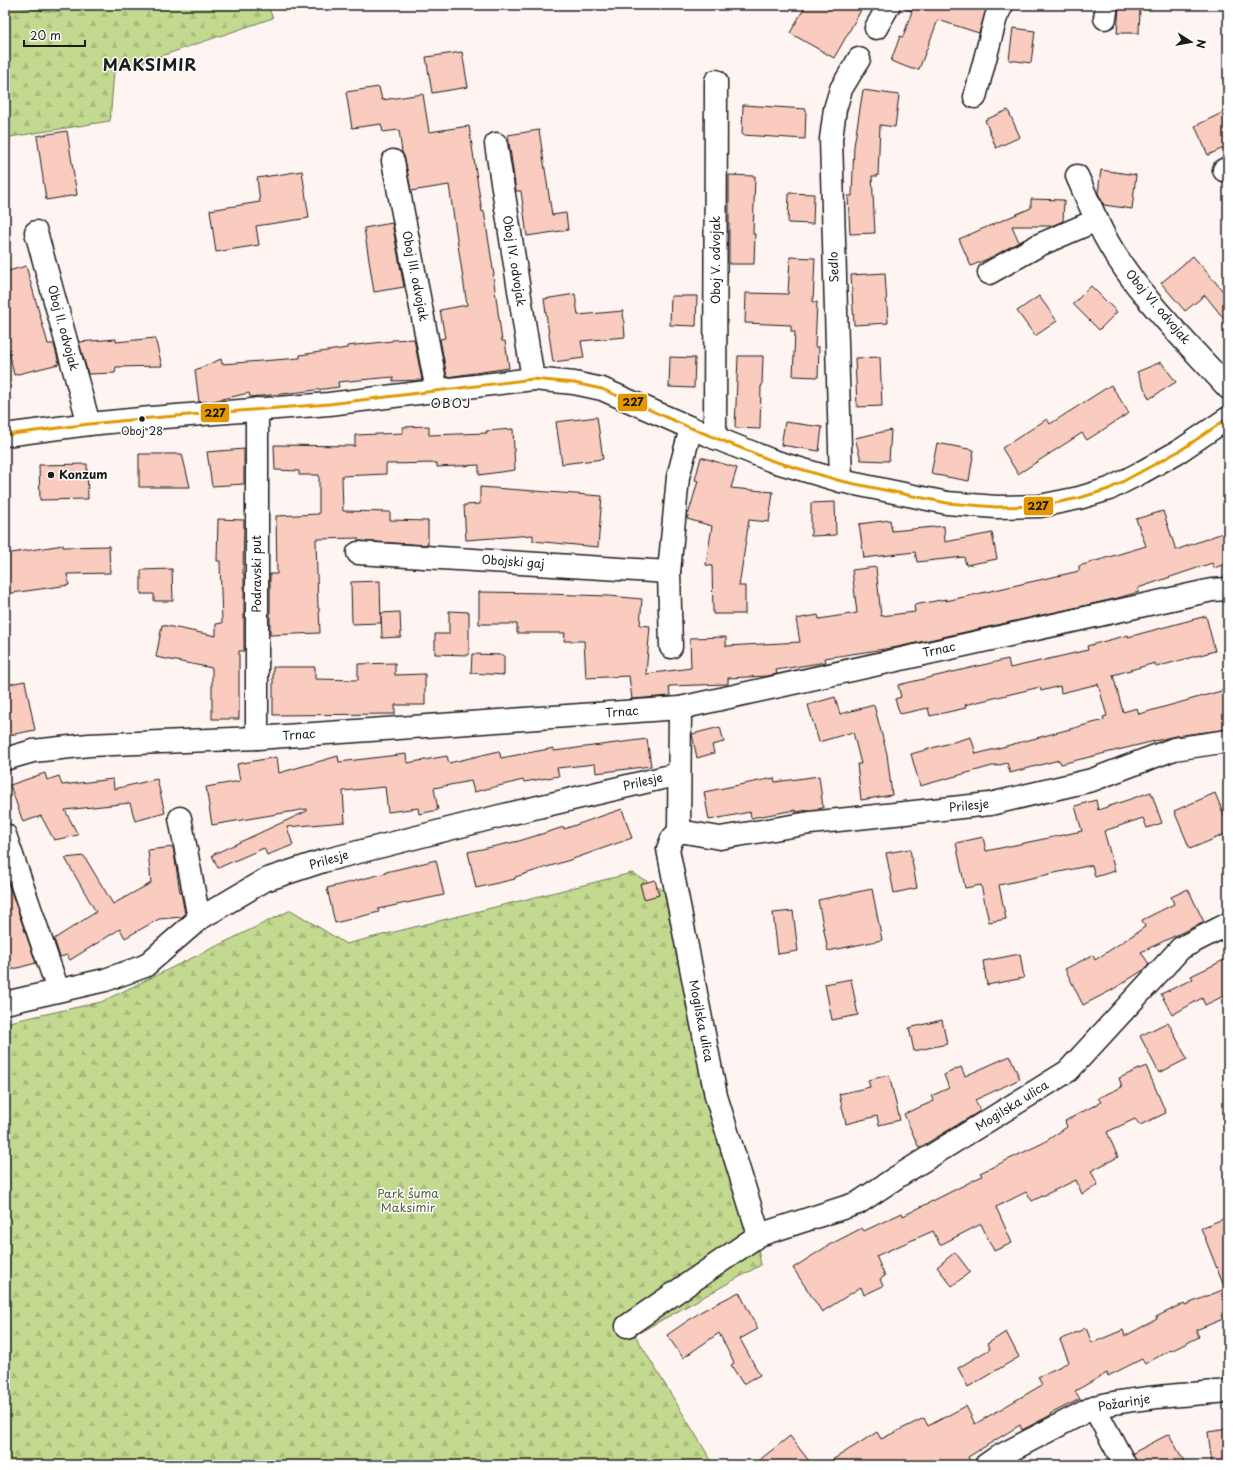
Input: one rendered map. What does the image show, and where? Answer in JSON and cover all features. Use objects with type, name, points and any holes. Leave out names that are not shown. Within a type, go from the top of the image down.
[{"type":"street","points":[[876,28],[889,5]]},
{"type":"street","points":[[975,97],[996,17],[1002,5]]},
{"type":"street","name":"Sedlo","points":[[840,481],[831,139],[835,109],[841,89],[859,59]]},
{"type":"street","name":"Oboj V. odvojak","points":[[716,81],[716,438]]},
{"type":"street","name":"Oboj IV. odvojak","points":[[496,144],[533,379]]},
{"type":"street","name":"Oboj III. odvojak","points":[[393,161],[437,391]]},
{"type":"street","name":"Oboj VI. odvojak","points":[[1077,176],[1105,237],[1132,279],[1156,309],[1228,388]]},
{"type":"street","points":[[989,273],[1039,245],[1097,220]]},
{"type":"street","name":"Oboj II. odvojak","points":[[36,232],[89,424]]},
{"type":"street","points":[[5,435],[89,424],[329,404],[533,379],[574,383],[602,389],[691,428],[773,461],[840,481],[947,503],[996,507],[1040,506],[1080,498],[1109,488],[1174,454],[1228,418]]},
{"type":"street","name":"Podravski put","points":[[257,409],[257,738]]},
{"type":"street","points":[[671,647],[669,572],[678,477],[691,428]]},
{"type":"street","name":"Obojski gaj","points":[[358,553],[669,572]]},
{"type":"street","name":"Trnac","points":[[5,759],[33,751],[89,745],[257,738],[680,708],[1212,590],[1228,589]]},
{"type":"street","points":[[679,831],[678,774],[680,708]]},
{"type":"street","name":"Prilesje","points":[[679,831],[720,838],[810,823],[990,804],[1092,780],[1174,749],[1228,741]]},
{"type":"street","name":"Prilesje","points":[[5,1003],[105,980],[145,966],[199,919],[265,880],[323,861],[500,816],[678,774]]},
{"type":"street","points":[[180,818],[199,919]]},
{"type":"street","name":"Mogilska ulica","points":[[679,831],[672,839],[668,848],[681,921],[716,1096],[759,1235]]},
{"type":"street","points":[[6,841],[58,990]]},
{"type":"street","name":"Mogilska ulica","points":[[627,1326],[759,1235],[858,1203],[897,1177],[1068,1071],[1181,948],[1228,924]]},
{"type":"street","name":"Požarinje","points":[[986,1465],[996,1458],[1094,1407],[1131,1400],[1228,1391]]},
{"type":"street","points":[[1094,1407],[1125,1465]]},
{"type":"green space","points":[[5,5],[53,12],[83,5],[267,5],[273,18],[114,72],[110,121],[10,137],[8,171],[5,172]]},
{"type":"green space","name":"Park šuma Maksimir","points":[[632,873],[690,905],[761,1265],[635,1335],[714,1465],[5,1465],[5,1023],[101,1002],[291,910],[346,944]]},
{"type":"building","points":[[806,5],[864,5],[834,58],[790,33]]},
{"type":"building","points":[[903,5],[980,5],[987,7],[979,33],[938,20],[919,69],[912,69],[891,61],[900,36],[903,37],[912,11],[903,8]]},
{"type":"building","points":[[1119,7],[1140,7],[1139,33],[1117,33]]},
{"type":"building","points":[[1013,28],[1035,31],[1031,63],[1009,60]]},
{"type":"building","points":[[462,52],[468,87],[432,93],[426,57]]},
{"type":"building","points":[[379,87],[382,100],[423,94],[429,132],[469,126],[482,212],[484,211],[494,275],[502,341],[505,341],[509,368],[447,377],[440,339],[445,338],[440,310],[467,305],[449,185],[411,191],[405,159],[402,152],[399,130],[383,132],[381,124],[352,128],[346,92]]},
{"type":"building","points":[[863,90],[899,95],[895,127],[880,125],[878,176],[872,176],[875,233],[850,234],[848,196],[852,196],[854,146]]},
{"type":"building","points":[[743,105],[806,109],[805,139],[742,135]]},
{"type":"building","points":[[1008,110],[1020,137],[996,148],[985,120]]},
{"type":"building","points":[[1228,110],[1228,146],[1208,155],[1195,126]]},
{"type":"building","points":[[539,130],[552,215],[566,213],[568,230],[527,236],[521,191],[516,191],[508,135]]},
{"type":"building","points":[[67,131],[77,195],[46,200],[37,136]]},
{"type":"building","points":[[1101,170],[1136,175],[1132,209],[1104,205],[1098,193]]},
{"type":"building","points":[[302,171],[309,218],[256,226],[259,245],[216,252],[210,210],[260,202],[257,178]]},
{"type":"building","points":[[729,175],[755,176],[753,234],[755,234],[754,264],[729,264]]},
{"type":"building","points":[[789,193],[814,194],[813,224],[788,223]]},
{"type":"building","points":[[1031,199],[1064,200],[1063,221],[1051,226],[1012,226],[1019,242],[992,257],[971,266],[959,239],[1031,208]]},
{"type":"building","points":[[392,223],[404,287],[374,292],[364,228]]},
{"type":"building","points":[[1193,256],[1228,297],[1228,324],[1205,295],[1185,311],[1161,283]]},
{"type":"building","points":[[790,257],[815,258],[813,302],[817,302],[815,347],[819,347],[818,377],[793,376],[795,332],[791,331],[791,325],[745,323],[746,293],[788,294]]},
{"type":"building","points":[[26,266],[48,344],[54,344],[59,364],[14,375],[5,333],[5,272]]},
{"type":"building","points":[[885,273],[888,323],[854,325],[851,275]]},
{"type":"building","points":[[1091,286],[1117,312],[1099,330],[1073,304]]},
{"type":"building","points":[[575,294],[578,315],[623,311],[625,337],[581,341],[584,358],[553,362],[544,299]]},
{"type":"building","points":[[671,296],[697,296],[696,326],[670,325]]},
{"type":"building","points":[[1039,296],[1057,321],[1035,336],[1017,311]]},
{"type":"building","points":[[155,338],[162,366],[116,367],[115,373],[88,374],[79,342],[116,339],[116,342]]},
{"type":"building","points":[[414,339],[422,380],[393,381],[393,377],[338,382],[339,387],[250,397],[249,393],[213,401],[199,402],[195,370],[221,359],[222,364],[300,358],[300,355],[347,348],[347,346],[392,340]]},
{"type":"building","points":[[738,356],[763,356],[760,429],[735,428]]},
{"type":"building","points":[[670,357],[695,358],[694,388],[669,387]]},
{"type":"building","points":[[880,357],[882,406],[857,407],[855,358]]},
{"type":"building","points":[[1161,362],[1176,382],[1149,399],[1137,372]]},
{"type":"building","points":[[1111,385],[1129,413],[1087,440],[1082,433],[1018,474],[1002,448],[1047,419],[1050,424]]},
{"type":"building","points":[[597,417],[603,459],[562,464],[556,422]]},
{"type":"building","points":[[785,422],[822,427],[819,451],[781,445]]},
{"type":"building","points":[[429,426],[429,435],[487,433],[486,431],[513,429],[515,470],[479,475],[479,465],[437,467],[437,463],[386,464],[386,474],[342,476],[343,511],[390,512],[390,520],[428,521],[428,545],[358,541],[358,538],[316,539],[320,633],[270,635],[270,574],[277,574],[276,516],[319,514],[319,475],[299,475],[299,471],[275,470],[274,445],[355,446],[355,435],[403,433],[403,427]]},
{"type":"building","points":[[891,430],[889,461],[861,460],[855,438]]},
{"type":"building","points":[[937,443],[974,450],[969,481],[931,474]]},
{"type":"building","points":[[244,449],[244,484],[212,486],[207,452]]},
{"type":"building","points":[[139,454],[182,454],[190,487],[139,487]]},
{"type":"building","points":[[701,457],[737,468],[731,488],[773,492],[769,522],[749,520],[739,586],[745,586],[745,614],[713,614],[712,566],[706,565],[712,526],[687,519],[698,481],[695,480]]},
{"type":"building","points":[[87,464],[88,499],[40,500],[39,465]]},
{"type":"building","points":[[480,487],[602,496],[598,547],[533,541],[533,535],[466,540],[464,505],[480,504]]},
{"type":"building","points":[[835,502],[836,535],[811,536],[811,503]]},
{"type":"building","points":[[1163,511],[1176,550],[1228,531],[1228,563],[1214,568],[1212,563],[1138,588],[1139,592],[1114,599],[898,647],[825,658],[826,662],[776,670],[777,674],[728,678],[728,684],[669,686],[670,696],[632,699],[629,676],[586,678],[584,641],[564,641],[565,633],[517,633],[517,624],[479,624],[479,592],[547,593],[642,599],[640,625],[650,626],[646,674],[691,668],[690,638],[726,637],[726,646],[800,642],[796,619],[818,615],[819,619],[857,613],[852,570],[876,567],[881,616],[915,612],[914,605],[946,599],[946,601],[1079,571],[1079,566],[1146,546],[1136,519]]},
{"type":"building","points":[[218,519],[244,520],[244,651],[239,651],[239,719],[212,719],[212,668],[156,657],[162,625],[216,636],[216,624],[222,623],[220,561],[217,561]]},
{"type":"building","points":[[890,520],[892,531],[944,526],[945,542],[992,533],[997,559],[966,565],[964,557],[917,562],[915,552],[864,558],[859,524]]},
{"type":"building","points":[[63,545],[63,547],[109,546],[110,573],[67,574],[69,585],[5,594],[5,554]]},
{"type":"building","points":[[172,569],[173,601],[154,601],[154,594],[141,594],[141,570]]},
{"type":"building","points":[[380,581],[381,623],[352,624],[351,582]]},
{"type":"building","points":[[449,611],[469,612],[469,655],[435,654],[435,634],[449,634]]},
{"type":"building","points":[[400,612],[401,637],[382,638],[381,613]]},
{"type":"building","points":[[1206,616],[1215,651],[1156,667],[1155,663],[1113,675],[1123,712],[1137,708],[1139,714],[1228,689],[1228,729],[1175,736],[1061,764],[1059,760],[1010,773],[1007,763],[996,765],[920,786],[911,754],[971,737],[976,754],[1104,720],[1103,717],[1107,716],[1098,684],[1061,693],[1060,686],[1041,691],[1040,687],[965,705],[966,708],[930,716],[928,708],[900,714],[895,699],[901,697],[898,685],[1008,659],[1010,668],[1088,650],[1087,646],[1128,635],[1128,637]]},
{"type":"building","points":[[472,654],[504,655],[504,675],[471,673]]},
{"type":"building","points":[[395,663],[395,675],[425,674],[425,705],[395,705],[395,714],[273,715],[273,667],[315,667],[315,679],[358,680],[358,664]]},
{"type":"building","points":[[25,681],[35,730],[5,736],[5,685]]},
{"type":"building","points":[[835,697],[840,714],[874,705],[887,754],[892,795],[861,800],[857,764],[861,764],[853,732],[819,742],[808,705]]},
{"type":"building","points":[[720,727],[724,742],[712,745],[714,753],[697,758],[692,734]]},
{"type":"building","points":[[647,739],[651,766],[596,773],[595,764],[557,768],[559,776],[524,782],[523,780],[474,792],[471,781],[434,788],[438,810],[419,814],[418,808],[388,812],[385,787],[343,791],[345,822],[287,827],[293,845],[267,855],[264,848],[218,868],[212,855],[307,811],[307,809],[212,825],[206,787],[240,781],[237,764],[277,757],[279,773],[338,756],[339,762],[406,754],[407,763],[447,756],[449,763],[499,751],[501,758],[554,748],[554,751]]},
{"type":"building","points":[[45,773],[47,780],[59,776],[62,785],[113,779],[114,789],[157,779],[165,813],[135,821],[130,803],[65,810],[78,835],[54,840],[41,816],[23,822],[10,785]]},
{"type":"building","points":[[819,776],[823,808],[795,812],[795,810],[751,818],[750,812],[709,820],[704,792],[774,778],[775,782]]},
{"type":"building","points":[[1151,792],[1162,823],[1147,828],[1143,818],[1104,831],[1115,871],[1095,877],[1092,865],[999,885],[1006,919],[989,922],[981,885],[965,888],[956,843],[983,837],[986,851],[1082,831],[1075,806],[1096,800],[1098,810]]},
{"type":"building","points":[[1215,793],[1228,825],[1228,833],[1190,849],[1174,811]]},
{"type":"building","points":[[622,809],[632,838],[573,859],[515,877],[515,879],[476,888],[468,852],[519,841],[564,827],[564,829]]},
{"type":"building","points":[[173,847],[185,914],[182,917],[159,919],[125,938],[120,929],[70,960],[67,955],[60,957],[54,939],[96,912],[65,858],[84,856],[113,904],[151,883],[148,850]]},
{"type":"building","points":[[910,849],[917,888],[894,893],[886,853]]},
{"type":"building","points":[[436,860],[444,895],[378,909],[379,912],[335,923],[327,888]]},
{"type":"building","points":[[5,874],[36,963],[10,970],[5,946]]},
{"type":"building","points":[[655,880],[659,895],[644,899],[640,884]]},
{"type":"building","points":[[872,889],[882,940],[828,951],[818,900]]},
{"type":"building","points":[[1188,889],[1204,922],[1141,952],[1149,964],[1145,969],[1112,990],[1083,1005],[1065,969],[1093,955],[1095,960],[1145,927],[1142,920],[1174,904],[1171,897]]},
{"type":"building","points":[[793,911],[798,951],[778,954],[773,913]]},
{"type":"building","points":[[1020,954],[1024,978],[987,985],[983,961]]},
{"type":"building","points":[[1228,958],[1228,994],[1205,1005],[1202,998],[1172,1015],[1161,994],[1193,979],[1191,976]]},
{"type":"building","points":[[851,979],[858,1015],[832,1020],[825,984]]},
{"type":"building","points":[[942,1020],[947,1044],[914,1051],[909,1028]]},
{"type":"building","points":[[1168,1022],[1187,1059],[1159,1073],[1140,1036]]},
{"type":"building","points":[[1010,1056],[1020,1079],[975,1100],[980,1111],[919,1148],[904,1114],[934,1101],[931,1096],[949,1088],[944,1075],[961,1067],[965,1076]]},
{"type":"building","points":[[1146,1066],[1166,1113],[1140,1125],[1135,1119],[1107,1132],[1118,1157],[1091,1171],[1098,1185],[1082,1194],[1076,1180],[1032,1201],[1026,1192],[996,1207],[1012,1243],[994,1251],[981,1224],[940,1245],[933,1231],[876,1256],[885,1276],[880,1279],[883,1286],[864,1295],[861,1287],[822,1312],[793,1268],[829,1245],[862,1228],[864,1231],[902,1213],[903,1216],[982,1176],[980,1173],[1043,1143],[1067,1127],[1065,1121],[1101,1102],[1098,1098],[1122,1087],[1119,1078]]},
{"type":"building","points":[[889,1075],[900,1120],[879,1125],[877,1116],[846,1124],[839,1094],[870,1087],[868,1080]]},
{"type":"building","points":[[1228,1217],[1228,1317],[1196,1330],[1199,1337],[1171,1351],[1170,1350],[1145,1364],[1142,1359],[1108,1376],[1107,1373],[1075,1391],[1080,1399],[1022,1430],[1020,1425],[968,1457],[972,1465],[824,1465],[877,1432],[881,1439],[924,1418],[928,1426],[966,1406],[975,1424],[1042,1385],[1038,1377],[1069,1362],[1060,1340],[1086,1328],[1092,1343],[1123,1330],[1125,1336],[1157,1319],[1156,1317],[1184,1303],[1185,1305],[1225,1289],[1201,1228]]},
{"type":"building","points":[[955,1252],[970,1272],[952,1286],[937,1267]]},
{"type":"building","points":[[739,1292],[758,1329],[740,1339],[760,1375],[743,1384],[731,1365],[734,1363],[719,1333],[683,1358],[667,1335],[702,1311]]},
{"type":"building","points":[[1006,1332],[1019,1357],[968,1387],[958,1368],[990,1349],[987,1344]]},
{"type":"building","points":[[1228,1429],[1228,1465],[1212,1465],[1208,1432]]},
{"type":"building","points":[[1169,1434],[1186,1465],[1137,1465],[1133,1453]]},
{"type":"building","points":[[790,1436],[812,1465],[753,1465]]},
{"type":"transit line","name":"227","points":[[5,435],[89,424],[151,418],[329,404],[533,379],[574,383],[602,389],[691,428],[773,461],[841,481],[947,503],[996,507],[1040,506],[1079,498],[1109,489],[1181,450],[1228,418]]},
{"type":"place","name":"Oboj 28","points":[[142,419]]},
{"type":"place","name":"Konzum","points":[[51,475]]},
{"type":"district","name":"MAKSIMIR","points":[[150,65]]},
{"type":"district","name":"OBOJ","points":[[451,403]]}]
